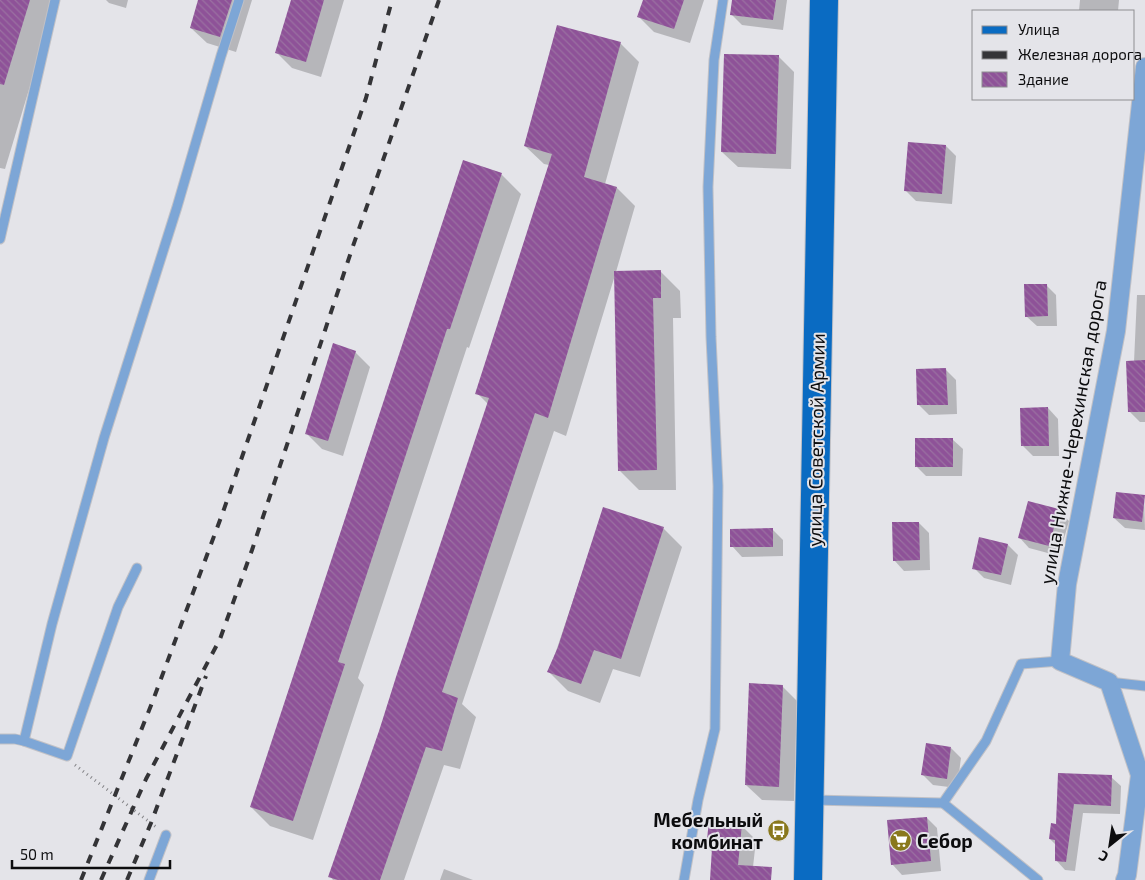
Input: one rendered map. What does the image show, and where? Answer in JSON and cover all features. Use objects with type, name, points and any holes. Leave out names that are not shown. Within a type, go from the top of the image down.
[{"type":"main road","name":"улица Советской Армии","points":[[808,880],[824,0]]},
{"type":"street","name":"улица Нижне-Черехинская дорога","points":[[1060,661],[1067,584],[1116,331],[1145,68]]},
{"type":"street","points":[[1060,661],[1110,682],[1140,775],[1125,880]]},
{"type":"lane","points":[[0,240],[55,0]]},
{"type":"lane","points":[[24,741],[52,624],[104,438],[177,207],[239,0]]},
{"type":"lane","points":[[684,880],[698,800],[715,729],[718,486],[708,187],[714,60],[723,0]]},
{"type":"lane","points":[[0,738],[24,741],[67,756],[118,607],[137,568]]},
{"type":"lane","points":[[943,803],[986,741],[1021,664],[1060,661]]},
{"type":"lane","points":[[1110,682],[1145,686]]},
{"type":"lane","points":[[809,800],[943,803],[1038,880]]},
{"type":"lane","points":[[149,880],[166,835]]},
{"type":"path","points":[[67,756],[75,765],[166,835]]},
{"type":"building","points":[[0,0],[30,0],[4,85],[0,84]]},
{"type":"building","points":[[198,0],[232,0],[220,37],[190,28]]},
{"type":"building","points":[[291,0],[324,0],[306,62],[275,53]]},
{"type":"building","points":[[643,0],[684,0],[674,29],[637,17]]},
{"type":"building","points":[[732,0],[776,0],[773,20],[730,15]]},
{"type":"building","points":[[557,25],[621,42],[584,177],[617,187],[548,418],[535,413],[442,692],[458,698],[442,751],[426,747],[380,880],[338,880],[328,877],[379,731],[489,398],[475,394],[552,154],[524,146]]},
{"type":"building","points":[[724,54],[779,55],[776,154],[721,152]]},
{"type":"building","points":[[908,142],[946,145],[942,194],[904,191]]},
{"type":"building","points":[[463,160],[502,173],[450,329],[447,329],[338,662],[345,664],[293,821],[250,807]]},
{"type":"building","points":[[661,270],[661,298],[653,298],[657,470],[618,471],[614,271]]},
{"type":"building","points":[[1024,284],[1047,284],[1048,316],[1025,317]]},
{"type":"building","points":[[333,343],[356,351],[328,441],[305,434]]},
{"type":"building","points":[[1145,360],[1145,412],[1128,412],[1126,361]]},
{"type":"building","points":[[946,368],[948,405],[917,405],[916,369]]},
{"type":"building","points":[[1048,407],[1049,446],[1021,446],[1020,408]]},
{"type":"building","points":[[915,438],[953,438],[953,467],[915,467]]},
{"type":"building","points":[[1116,492],[1145,495],[1142,522],[1113,518]]},
{"type":"building","points":[[1028,501],[1059,509],[1049,546],[1018,538]]},
{"type":"building","points":[[603,507],[664,527],[621,659],[594,650],[581,684],[547,672],[558,647]]},
{"type":"building","points":[[892,522],[919,522],[920,560],[893,561]]},
{"type":"building","points":[[773,528],[773,547],[730,547],[730,529]]},
{"type":"building","points":[[979,537],[1008,544],[1001,575],[972,569]]},
{"type":"building","points":[[749,683],[783,685],[779,787],[745,785]]},
{"type":"building","points":[[926,743],[951,747],[947,779],[921,775]]},
{"type":"building","points":[[1058,773],[1112,775],[1111,806],[1074,804],[1066,862],[1055,861],[1055,840],[1049,839],[1051,823],[1056,824]]},
{"type":"building","points":[[927,817],[931,861],[891,865],[887,820]]},
{"type":"building","points":[[709,821],[742,824],[738,865],[772,867],[771,880],[710,880],[712,848],[706,848]]},
{"type":"railway","points":[[81,880],[152,703],[223,512],[366,98],[392,0]]},
{"type":"railway","points":[[101,880],[146,779],[220,639],[252,550],[353,246],[439,0]]},
{"type":"railway","points":[[127,880],[151,823],[206,676]]},
{"type":"place","name":"Мебельный комбинат","points":[[779,831]]},
{"type":"place","name":"Себор","points":[[901,841]]}]
